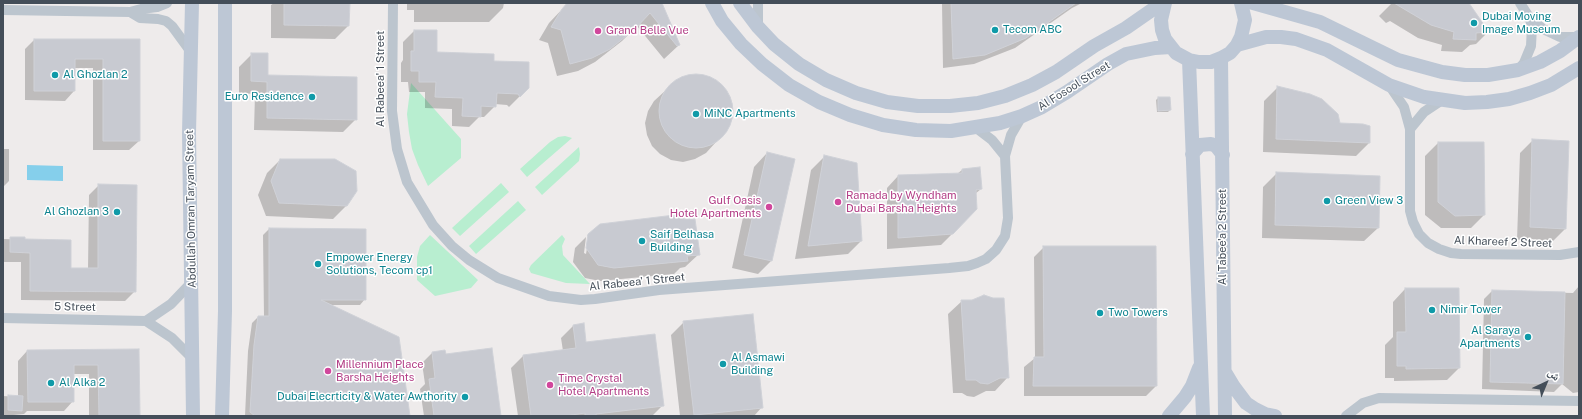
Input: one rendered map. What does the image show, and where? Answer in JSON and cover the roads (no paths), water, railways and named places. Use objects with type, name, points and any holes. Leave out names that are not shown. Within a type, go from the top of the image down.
[{"type":"street","points":[[3,10],[130,12],[158,7],[167,3]]},
{"type":"street","name":"Abdullah Omran Taryam Street","points":[[192,3],[190,183],[193,416]]},
{"type":"street","points":[[222,416],[224,311],[225,3]]},
{"type":"street","name":"Al Rabeea' 1 Street","points":[[394,3],[392,112],[397,149],[407,182],[433,225],[452,246],[469,260],[498,278],[549,296],[582,300],[595,299],[666,290],[949,268],[968,266],[977,263],[986,259],[996,250],[1005,236],[1008,227],[1005,156],[1011,135],[1022,116]]},
{"type":"street","name":"Al Fosool Street","points":[[712,3],[722,21],[741,44],[762,64],[789,85],[818,102],[850,115],[883,125],[916,130],[950,131],[1000,123],[1022,116],[1042,107],[1126,54],[1155,48],[1171,48]]},
{"type":"street","name":"Al Fosool Street","points":[[740,3],[758,27],[774,44],[799,64],[826,80],[856,93],[887,102],[918,106],[950,106],[978,103],[1005,96],[1032,85],[1056,72],[1094,46],[1126,28],[1163,3]]},
{"type":"street","points":[[758,3],[758,27]]},
{"type":"street","points":[[1163,3],[1161,20],[1165,39],[1176,53],[1189,60],[1200,62],[1211,62],[1221,58],[1230,53],[1237,45],[1244,29],[1245,20],[1240,3]]},
{"type":"street","points":[[1254,3],[1320,22],[1377,51],[1420,68],[1465,75],[1488,75],[1518,70],[1540,62],[1560,51],[1579,37]]},
{"type":"street","points":[[1520,3],[1535,24],[1551,34],[1570,38],[1579,37]]},
{"type":"street","points":[[130,12],[140,18],[166,21],[178,31],[191,52]]},
{"type":"street","points":[[1518,70],[1524,63],[1531,46],[1532,26],[1529,17]]},
{"type":"street","points":[[1237,45],[1266,37],[1296,39],[1326,50],[1389,85],[1424,97],[1465,103],[1509,99],[1530,93],[1551,85],[1579,68]]},
{"type":"street","name":"Al Tabee'a 2 Street","points":[[1221,58],[1225,416]]},
{"type":"street","points":[[1189,60],[1203,416]]},
{"type":"street","name":"Al Khareef 2 Street","points":[[1389,85],[1404,107],[1410,129],[1410,211],[1413,222],[1419,234],[1428,243],[1439,249],[1451,253],[1461,254],[1560,256],[1579,252]]},
{"type":"street","points":[[1410,129],[1424,112],[1442,100]]},
{"type":"street","points":[[975,127],[992,140],[1005,156]]},
{"type":"street","points":[[1192,154],[1200,145],[1211,144],[1216,146],[1223,155]]},
{"type":"street","points":[[192,282],[171,304],[146,321],[172,338],[193,359]]},
{"type":"street","name":"5 Street","points":[[3,318],[146,321]]},
{"type":"street","points":[[1169,416],[1185,397],[1197,374],[1200,362]]},
{"type":"street","points":[[1224,369],[1234,387],[1246,403],[1265,414],[1275,416]]},
{"type":"street","points":[[1346,416],[1363,403],[1379,398],[1579,401]]},
{"type":"water","points":[[27,165],[63,166],[63,181],[27,180]]},
{"type":"place","name":"Dubai Moving Image Museum","points":[[1474,23]]},
{"type":"place","name":"Tecom ABC","points":[[995,30]]},
{"type":"place","name":"Grand Belle Vue","points":[[598,31]]},
{"type":"place","name":"Al Ghozlan 2","points":[[55,75]]},
{"type":"place","name":"Euro Residence","points":[[312,97]]},
{"type":"place","name":"MiNC Apartments","points":[[696,114]]},
{"type":"place","name":"Green View 3","points":[[1327,201]]},
{"type":"place","name":"Ramada by Wyndham Dubai Barsha Heights","points":[[838,202]]},
{"type":"place","name":"Gulf Oasis Hotel Apartments","points":[[769,207]]},
{"type":"place","name":"Al Ghozlan 3","points":[[117,212]]},
{"type":"place","name":"Saif Belhasa Building","points":[[642,241]]},
{"type":"place","name":"Empower Energy Solutions, Tecom cp1","points":[[318,264]]},
{"type":"place","name":"Nimir Tower","points":[[1432,310]]},
{"type":"place","name":"Two Towers","points":[[1100,313]]},
{"type":"place","name":"Al Saraya Apartments","points":[[1528,337]]},
{"type":"place","name":"Al Asmawi Building","points":[[723,364]]},
{"type":"place","name":"Millennium Place Barsha Heights","points":[[328,371]]},
{"type":"place","name":"Al Alka 2","points":[[51,383]]},
{"type":"place","name":"Time Crystal Hotel Apartments","points":[[550,385]]},
{"type":"place","name":"Dubai Elecrticity & Water Awthority","points":[[465,397]]}]
